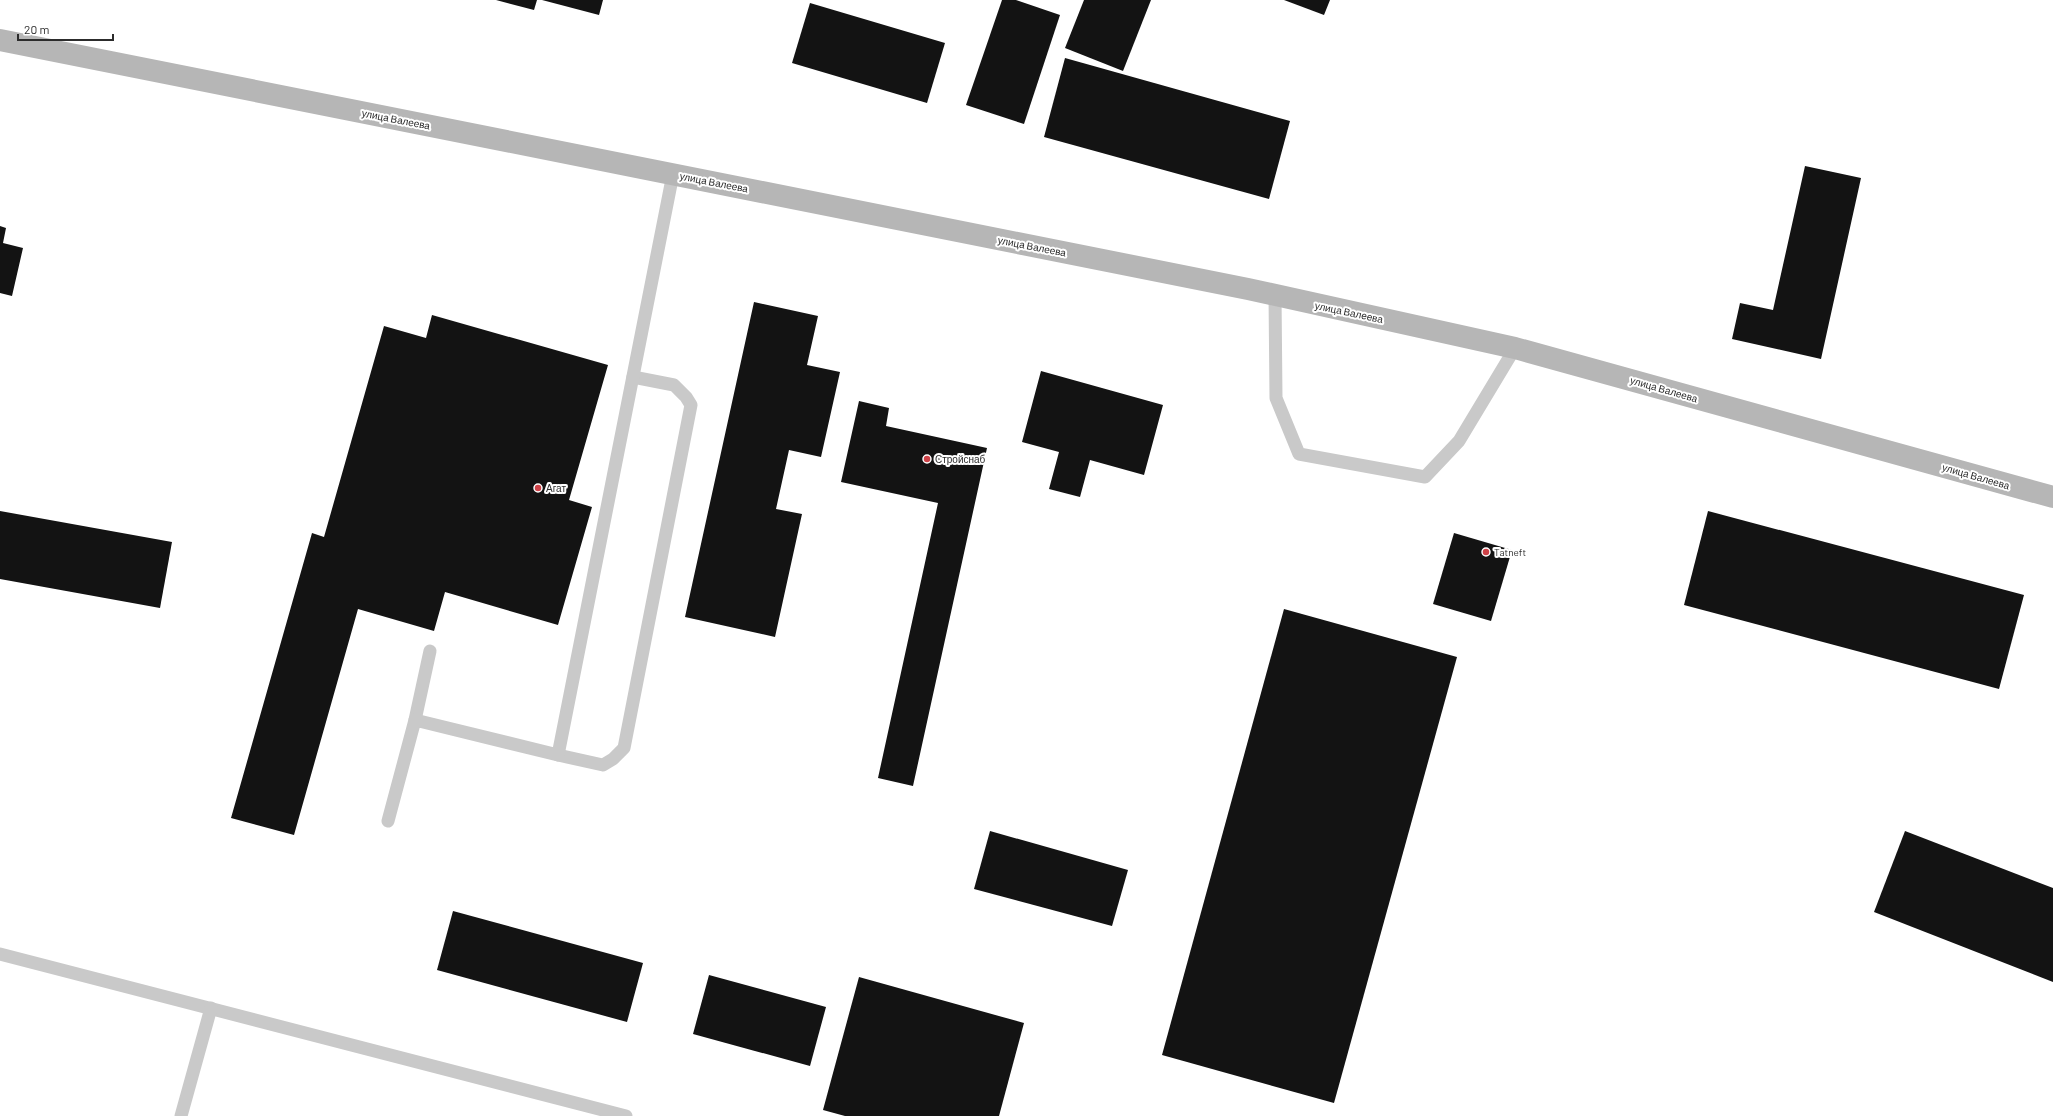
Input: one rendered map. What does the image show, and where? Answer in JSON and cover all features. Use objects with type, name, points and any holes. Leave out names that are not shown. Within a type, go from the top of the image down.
[{"type":"main road","name":"улица Валеева","points":[[0,40],[1275,295],[1515,348],[2053,497]]},
{"type":"lane","points":[[558,755],[673,174]]},
{"type":"lane","points":[[1275,295],[1276,398],[1299,454],[1425,477],[1459,441],[1515,348]]},
{"type":"lane","points":[[415,720],[603,765],[613,759],[624,748],[691,405],[686,397],[674,385],[633,377]]},
{"type":"lane","points":[[388,821],[415,720],[430,651]]},
{"type":"lane","points":[[0,954],[211,1008],[585,1111],[626,1116]]},
{"type":"lane","points":[[181,1116],[211,1008]]},
{"type":"building","points":[[496,0],[537,0],[534,10]]},
{"type":"building","points":[[542,0],[603,0],[599,15]]},
{"type":"building","points":[[1002,0],[1016,0],[1060,15],[1024,124],[966,105]]},
{"type":"building","points":[[1084,0],[1151,0],[1123,71],[1065,48]]},
{"type":"building","points":[[1284,0],[1330,0],[1324,15]]},
{"type":"building","points":[[810,3],[945,43],[927,103],[792,63]]},
{"type":"building","points":[[1065,58],[1290,121],[1269,199],[1044,137]]},
{"type":"building","points":[[1805,166],[1861,178],[1821,359],[1732,339],[1740,303],[1773,310]]},
{"type":"building","points":[[0,226],[6,228],[3,243],[23,248],[12,296],[0,293]]},
{"type":"building","points":[[754,302],[818,316],[807,365],[840,372],[821,457],[789,450],[776,509],[802,514],[775,637],[685,617]]},
{"type":"building","points":[[432,315],[608,365],[569,500],[592,507],[558,625],[445,592],[434,631],[358,609],[294,835],[231,818],[312,533],[324,537],[384,326],[426,338]]},
{"type":"building","points":[[1041,371],[1163,405],[1144,475],[1090,460],[1080,497],[1049,489],[1059,452],[1022,442]]},
{"type":"building","points":[[859,401],[889,408],[886,426],[987,448],[913,786],[878,778],[938,503],[841,482]]},
{"type":"building","points":[[0,511],[172,542],[160,608],[0,579]]},
{"type":"building","points":[[1708,511],[2024,595],[1999,689],[1684,605]]},
{"type":"building","points":[[1454,533],[1512,550],[1491,621],[1433,604]]},
{"type":"building","points":[[1284,609],[1457,657],[1334,1103],[1162,1055]]},
{"type":"building","points":[[990,831],[1128,870],[1112,926],[974,889]]},
{"type":"building","points":[[1905,831],[2053,888],[2053,982],[1874,912]]},
{"type":"building","points":[[453,911],[643,963],[627,1022],[437,970]]},
{"type":"building","points":[[709,975],[826,1007],[810,1066],[693,1034]]},
{"type":"building","points":[[859,977],[1024,1023],[999,1116],[845,1116],[823,1110]]},
{"type":"place","name":"Стройснаб","points":[[927,459]]},
{"type":"place","name":"Агат","points":[[538,488]]},
{"type":"place","name":"Tatneft","points":[[1486,552]]}]
